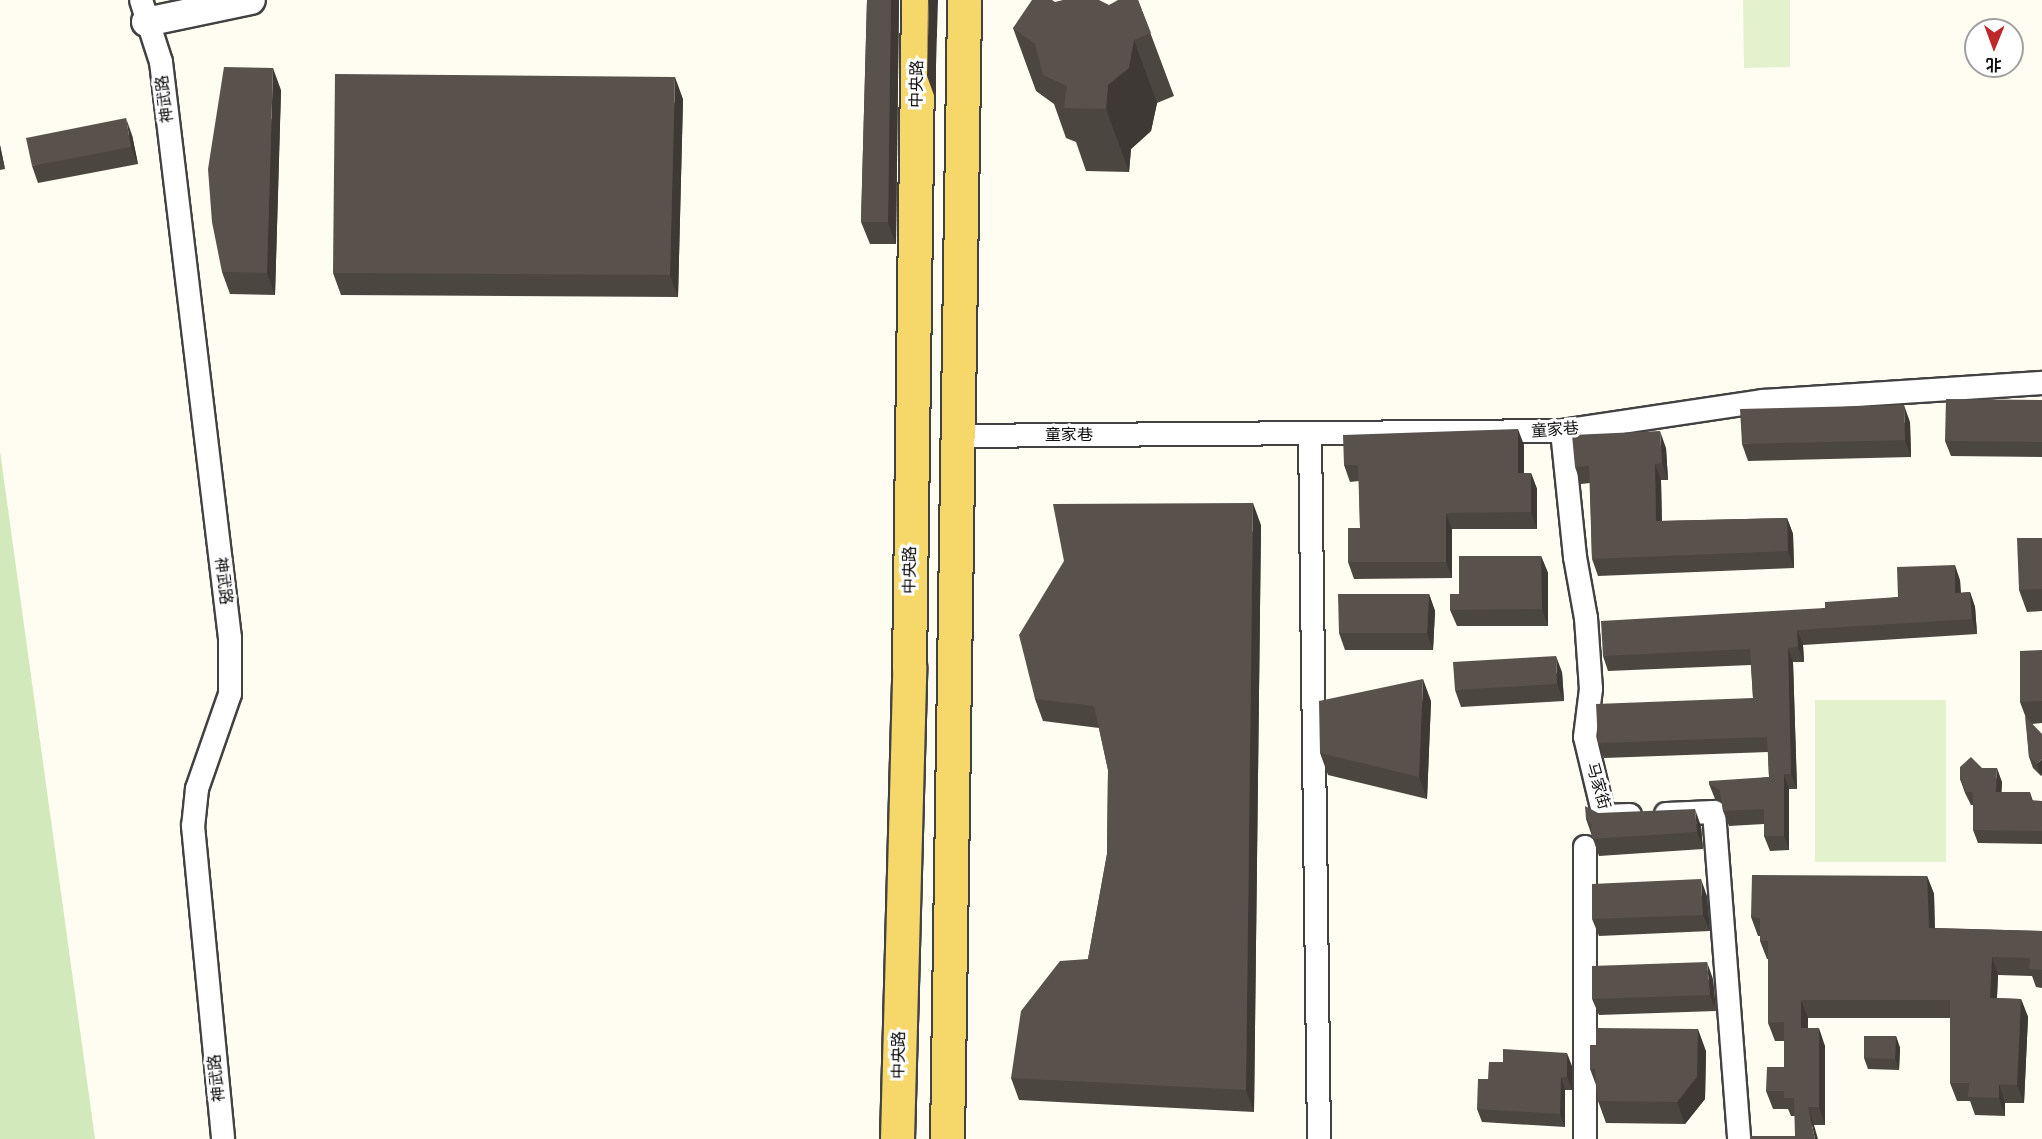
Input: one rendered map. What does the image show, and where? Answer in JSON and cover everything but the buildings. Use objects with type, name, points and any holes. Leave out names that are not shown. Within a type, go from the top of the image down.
[{"type":"main road","name":"中央路","points":[[897,1139],[909,668],[918,0]]},
{"type":"main road","points":[[947,1139],[964,0]]},
{"type":"street","points":[[143,11],[251,0]]},
{"type":"street","name":"神武路","points":[[143,11],[161,62],[230,638],[230,694],[198,789],[193,837],[223,1139]]},
{"type":"street","name":"童家巷","points":[[957,436],[1562,431],[1763,400],[2042,383]]},
{"type":"street","name":"马家街","points":[[1562,431],[1575,557],[1586,618],[1591,689],[1585,737],[1604,816],[1714,812],[1738,1139]]},
{"type":"street","points":[[1310,433],[1319,1139]]},
{"type":"street","points":[[1585,847],[1585,1139]]},
{"type":"green space","points":[[1743,0],[1790,0],[1790,67],[1744,68]]},
{"type":"green space","points":[[0,451],[95,1139],[0,1139]]},
{"type":"green space","points":[[1815,700],[1946,700],[1946,862],[1815,862]]}]
